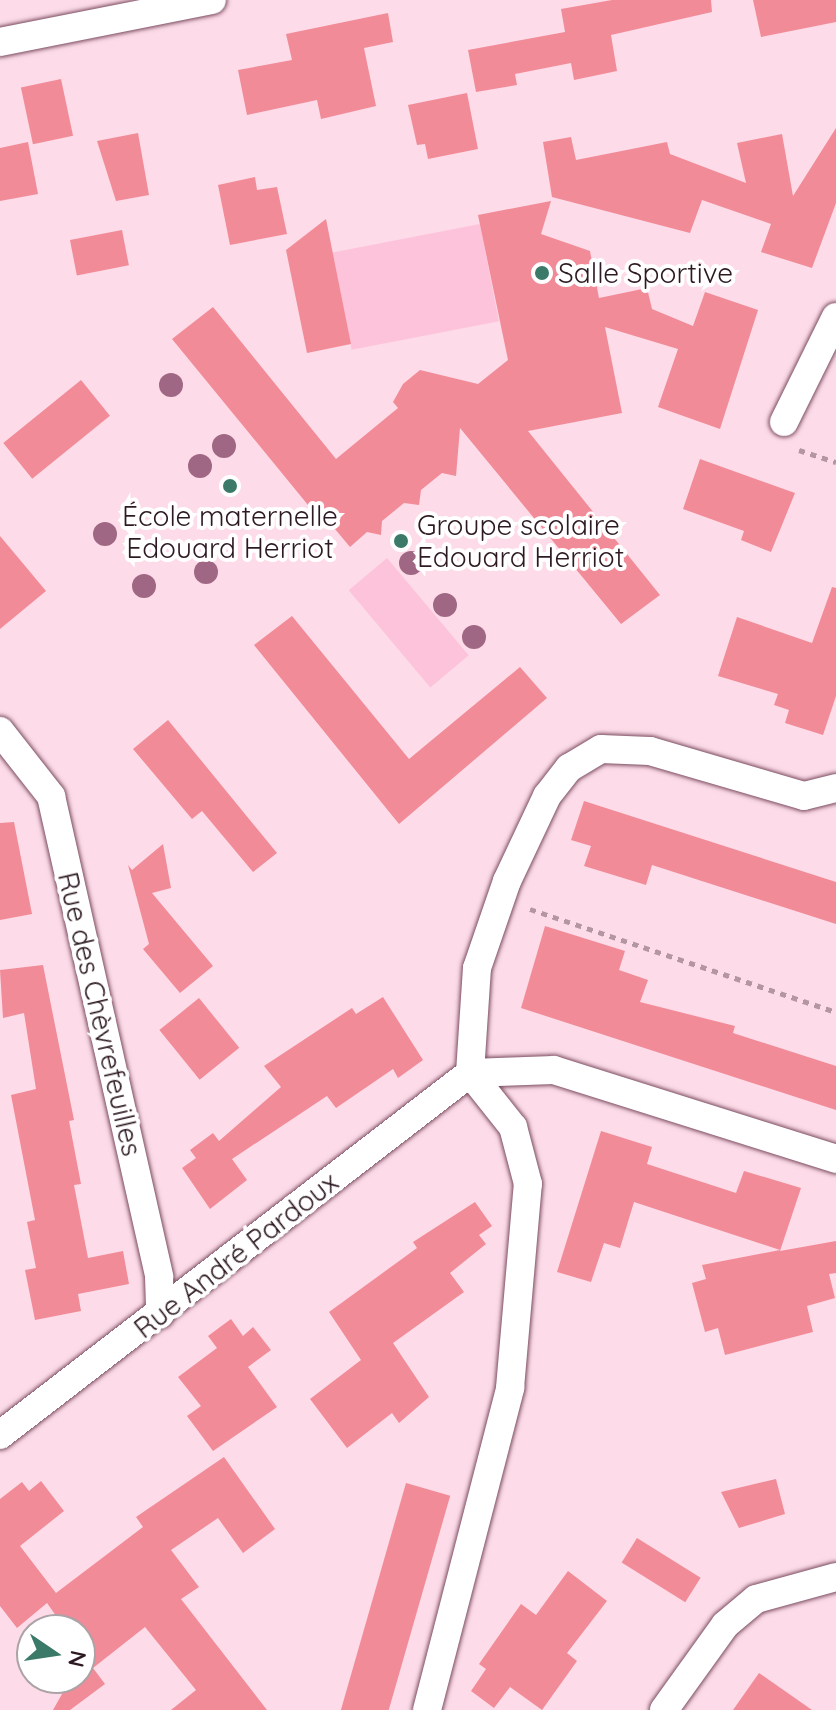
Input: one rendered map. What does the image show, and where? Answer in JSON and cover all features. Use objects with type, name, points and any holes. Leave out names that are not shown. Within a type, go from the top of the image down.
[{"type":"street","points":[[0,42],[212,0]]},
{"type":"street","points":[[784,422],[836,317]]},
{"type":"street","name":"Rue des Chèvrefeuilles","points":[[0,731],[51,796],[159,1277],[160,1314]]},
{"type":"street","points":[[427,1710],[510,1388],[528,1184],[513,1127],[470,1073],[477,968],[501,899],[547,796],[569,768],[601,749],[650,751],[804,796],[836,788]]},
{"type":"street","points":[[470,1073],[554,1070],[836,1159]]},
{"type":"street","name":"Rue André Pardoux","points":[[0,1435],[470,1073]]},
{"type":"street","points":[[664,1710],[725,1625],[756,1599],[836,1577]]},
{"type":"path","points":[[501,899],[836,1012]]},
{"type":"shaded area","points":[[480,224],[499,321],[352,350],[333,253]]},
{"type":"shaded area","points":[[387,558],[469,655],[430,687],[349,590]]},
{"type":"building","points":[[612,0],[711,0],[712,12],[611,35],[617,71],[574,80],[571,63],[515,74],[517,85],[476,92],[468,50],[565,32],[561,9]]},
{"type":"building","points":[[753,0],[836,0],[836,22],[761,37]]},
{"type":"building","points":[[388,13],[393,42],[364,48],[376,106],[321,119],[317,100],[247,115],[238,70],[292,60],[286,34]]},
{"type":"building","points":[[61,79],[73,136],[33,144],[21,88]]},
{"type":"building","points":[[467,93],[478,149],[428,159],[425,144],[417,145],[408,105]]},
{"type":"building","points":[[836,128],[836,203],[812,268],[761,252],[771,224],[702,200],[690,233],[552,197],[543,142],[571,137],[576,160],[667,142],[670,154],[746,183],[737,143],[782,134],[793,196]]},
{"type":"building","points":[[138,133],[149,195],[116,201],[97,141]]},
{"type":"building","points":[[28,142],[38,194],[0,201],[0,148]]},
{"type":"building","points":[[255,177],[257,190],[277,187],[287,234],[230,245],[218,185]]},
{"type":"building","points":[[551,201],[541,234],[590,251],[599,298],[647,288],[652,309],[693,326],[705,292],[758,310],[720,429],[658,407],[678,349],[605,327],[622,413],[528,431],[660,595],[621,624],[460,428],[456,476],[442,473],[421,490],[419,505],[404,503],[382,521],[381,535],[367,532],[350,547],[330,523],[326,527],[172,339],[213,307],[336,459],[398,408],[393,402],[403,384],[420,370],[478,384],[508,360],[478,215]]},
{"type":"building","points":[[326,219],[351,344],[307,353],[286,250]]},
{"type":"building","points":[[122,230],[129,265],[77,275],[70,240]]},
{"type":"building","points":[[81,380],[110,416],[32,479],[3,443]]},
{"type":"building","points":[[700,459],[795,493],[771,552],[741,540],[744,531],[683,509]]},
{"type":"building","points":[[0,536],[46,591],[0,629]]},
{"type":"building","points":[[832,587],[836,588],[836,696],[823,735],[785,723],[789,710],[774,705],[778,694],[718,676],[737,617],[812,643]]},
{"type":"building","points":[[292,616],[409,759],[520,667],[547,698],[399,824],[254,645]]},
{"type":"building","points":[[168,720],[277,853],[253,872],[202,811],[192,819],[133,749]]},
{"type":"building","points":[[584,801],[836,882],[836,924],[652,865],[646,885],[584,866],[591,846],[571,840]]},
{"type":"building","points":[[14,822],[32,914],[0,920],[0,823]]},
{"type":"building","points":[[163,844],[171,888],[152,893],[213,966],[180,993],[143,949],[149,944],[128,865],[132,870]]},
{"type":"building","points":[[545,926],[625,951],[619,970],[648,980],[640,1002],[735,1026],[733,1033],[836,1066],[836,1110],[521,1008]]},
{"type":"building","points":[[43,965],[74,1120],[69,1121],[81,1184],[74,1185],[88,1258],[123,1251],[129,1284],[78,1294],[81,1311],[35,1320],[25,1270],[36,1268],[27,1222],[35,1220],[11,1095],[36,1089],[24,1013],[3,1018],[0,970]]},
{"type":"building","points":[[383,997],[423,1060],[398,1078],[393,1069],[336,1108],[327,1096],[232,1159],[247,1180],[210,1209],[182,1168],[196,1158],[190,1150],[213,1133],[219,1141],[281,1087],[264,1066],[352,1008],[356,1014]]},
{"type":"building","points":[[199,998],[239,1048],[200,1080],[159,1030]]},
{"type":"building","points":[[601,1131],[652,1147],[647,1164],[736,1193],[744,1171],[801,1188],[780,1251],[836,1241],[836,1273],[829,1274],[835,1298],[807,1306],[813,1332],[725,1355],[718,1328],[705,1332],[692,1283],[706,1279],[702,1265],[780,1250],[634,1202],[620,1248],[604,1243],[591,1282],[557,1272]]},
{"type":"building","points":[[475,1202],[492,1226],[479,1235],[486,1244],[450,1273],[464,1292],[393,1343],[429,1397],[399,1423],[392,1413],[347,1448],[310,1399],[361,1360],[329,1312],[417,1248],[413,1242]]},
{"type":"building","points":[[231,1319],[243,1336],[253,1327],[271,1350],[248,1367],[277,1407],[213,1451],[187,1416],[201,1406],[178,1377],[217,1348],[208,1336]]},
{"type":"building","points":[[224,1457],[275,1529],[243,1553],[218,1518],[171,1550],[199,1587],[181,1599],[267,1710],[171,1710],[196,1690],[145,1627],[96,1666],[96,1614],[55,1614],[47,1603],[34,1614],[16,1614],[16,1627],[0,1606],[0,1499],[22,1482],[29,1491],[41,1481],[64,1511],[20,1546],[56,1593],[143,1527],[136,1517]]},
{"type":"building","points":[[776,1479],[785,1514],[739,1528],[721,1492]]},
{"type":"building","points":[[406,1483],[450,1496],[389,1710],[341,1710]]},
{"type":"building","points":[[637,1538],[701,1578],[685,1602],[622,1563]]},
{"type":"building","points":[[568,1571],[607,1601],[567,1653],[577,1661],[542,1710],[510,1687],[494,1708],[471,1691],[486,1669],[479,1664],[521,1604],[536,1615]]},
{"type":"building","points":[[96,1672],[105,1684],[96,1691]]},
{"type":"building","points":[[759,1673],[812,1710],[733,1710]]},
{"type":"building","points":[[62,1694],[92,1694],[70,1710],[53,1710]]},
{"type":"place","name":"Salle Sportive","points":[[542,273]]},
{"type":"place","name":"École maternelle Edouard Herriot","points":[[230,486]]},
{"type":"place","name":"Groupe scolaire Edouard Herriot","points":[[401,541]]}]
